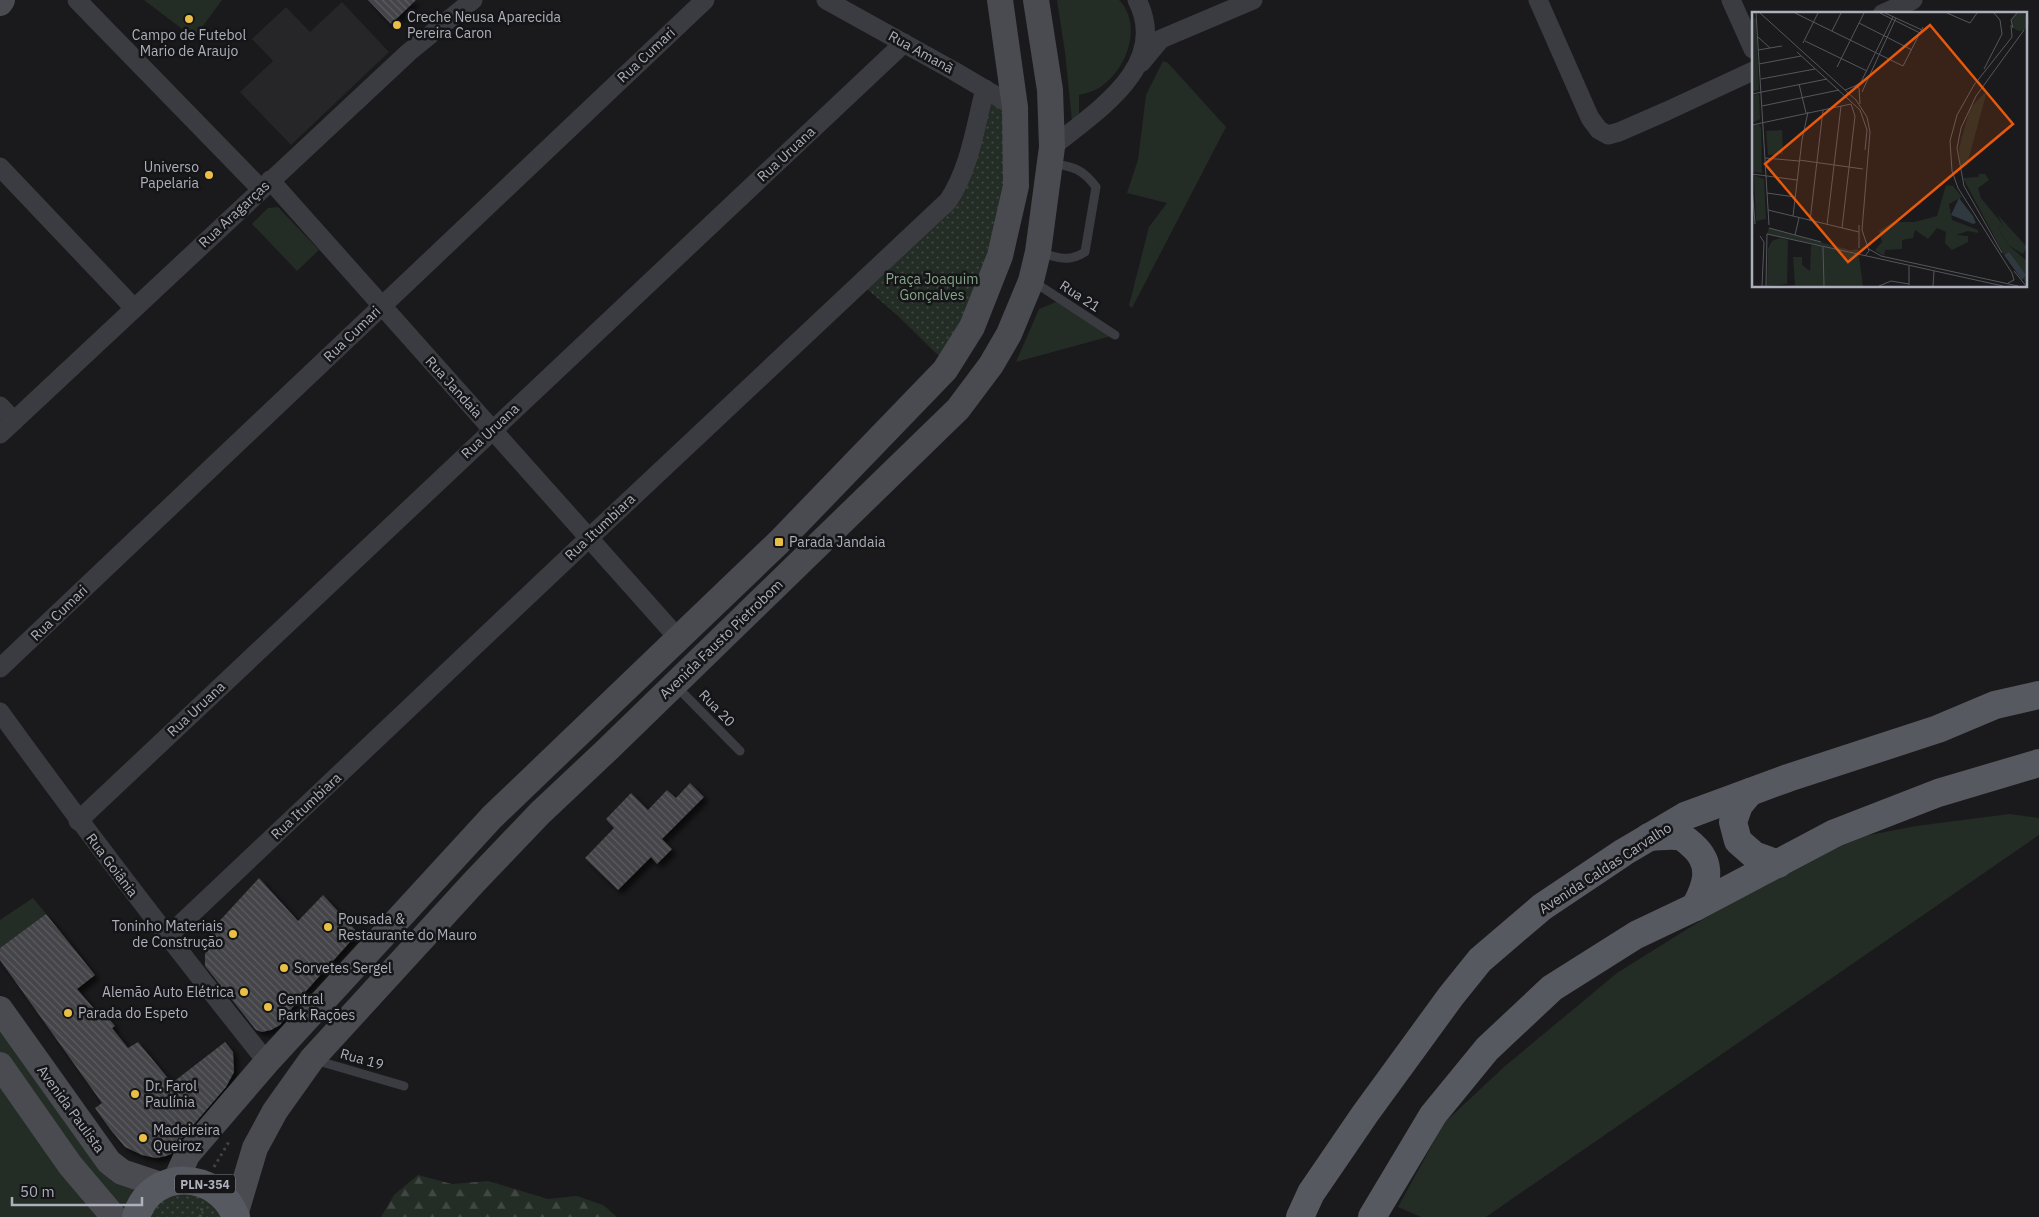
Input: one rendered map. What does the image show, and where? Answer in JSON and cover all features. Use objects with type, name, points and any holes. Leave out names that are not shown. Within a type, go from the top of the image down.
[{"type":"main road","points":[[136,1217],[138,1208],[148,1195],[169,1183],[187,1155],[267,1062],[492,817],[779,542],[945,370],[972,327],[1000,256],[1016,186],[1015,107],[1000,0]]},
{"type":"main road","name":"Avenida Fausto Pietrobom","points":[[235,1216],[255,1148],[275,1111],[312,1059],[474,881],[540,813],[958,409],[990,365],[1009,334],[1031,281],[1038,252],[1051,155],[1050,90],[1036,0]]},
{"type":"main road","name":"Avenida Caldas Carvalho","points":[[1300,1217],[1311,1193],[1365,1114],[1451,996],[1480,960],[1542,907],[1648,837],[1684,816],[1938,729],[1995,705],[2039,695]]},
{"type":"main road","points":[[1372,1217],[1433,1115],[1486,1049],[1552,988],[1636,935],[1695,907],[1835,833],[1938,793],[2039,763]]},
{"type":"main road","points":[[1750,792],[1739,805],[1733,822],[1738,841],[1754,855],[1778,864]]},
{"type":"main road","points":[[1648,837],[1677,836],[1688,841],[1702,853],[1707,875],[1704,890],[1695,907]]},
{"type":"main road","name":"Avenida Paulista","points":[[0,1009],[109,1162],[122,1172],[169,1183]]},
{"type":"main road","points":[[0,1065],[70,1165],[114,1217]]},
{"type":"main road","name":"PLN-354","points":[[169,1183],[191,1180],[204,1183],[217,1191],[228,1202],[235,1216]]},
{"type":"street","name":"Rua Jandaia","points":[[77,0],[265,184],[381,306],[678,638]]},
{"type":"street","name":"Rua Aragarças","points":[[0,434],[265,184],[409,52],[473,0]]},
{"type":"street","name":"Rua Cumari","points":[[0,668],[705,0]]},
{"type":"street","name":"Rua Amanã","points":[[826,0],[1015,107]]},
{"type":"street","points":[[1137,0],[1145,20],[1144,43],[1137,68]]},
{"type":"street","points":[[1051,155],[1120,91],[1161,39],[1253,0]]},
{"type":"street","points":[[1538,0],[1590,118],[1599,130],[1608,135],[1619,132],[1752,71]]},
{"type":"street","points":[[1731,0],[1752,47]]},
{"type":"street","points":[[1886,12],[1913,0]]},
{"type":"street","name":"Rua Uruana","points":[[78,821],[904,43]]},
{"type":"street","name":"Rua Itumbiara","points":[[167,937],[948,201],[958,186],[964,170],[985,89]]},
{"type":"street","points":[[0,167],[134,308]]},
{"type":"street","points":[[0,406],[14,421]]},
{"type":"street","name":"Rua Goiânia","points":[[0,712],[78,821],[167,937],[267,1062]]},
{"type":"lane","points":[[1038,252],[1066,259],[1075,258],[1085,252],[1096,187],[1088,176],[1078,168],[1051,155]]},
{"type":"lane","name":"Rua 21","points":[[1031,281],[1115,335]]},
{"type":"lane","name":"Rua 20","points":[[674,685],[740,752]]},
{"type":"lane","name":"Rua 19","points":[[312,1059],[404,1086]]},
{"type":"shaded area","points":[[342,2],[389,52],[291,145],[240,92],[273,61],[252,39],[286,7],[310,32]]},
{"type":"green space","name":"Campo de Futebol Mario de Araujo","points":[[144,0],[222,0],[194,38]]},
{"type":"green space","points":[[1057,0],[1119,0],[1126,11],[1130,23],[1131,35],[1123,61],[1107,82],[1095,90],[1079,95],[1079,114],[1072,121],[1065,52]]},
{"type":"green space","points":[[1163,61],[1168,63],[1226,127],[1132,308],[1129,305],[1149,227],[1167,203],[1127,193],[1138,160],[1146,95]]},
{"type":"green space","name":"Praça Joaquim Gonçalves","points":[[989,97],[1009,110],[1006,188],[974,299],[941,358],[867,289],[954,206]]},
{"type":"green space","points":[[278,207],[319,250],[297,271],[252,224],[268,208]]},
{"type":"green space","points":[[1061,300],[1115,335],[1016,362],[1039,309]]},
{"type":"green space","points":[[2009,814],[2039,818],[2039,835],[1486,1217],[1421,1217],[1398,1207],[1444,1123],[1504,1067],[1617,973],[1823,844],[1916,826]]},
{"type":"green space","points":[[33,898],[46,914],[0,948],[0,920]]},
{"type":"green space","points":[[0,1009],[94,1142],[161,1185],[136,1217],[0,1217]]},
{"type":"green space","points":[[418,1175],[452,1184],[488,1181],[548,1199],[577,1196],[603,1205],[617,1217],[381,1217],[394,1195]]},
{"type":"green space","points":[[190,1188],[227,1217],[144,1217],[154,1201]]},
{"type":"building","name":"Creche Neusa Aparecida Pereira Caron","points":[[368,0],[416,0],[391,24]]},
{"type":"building","points":[[690,783],[704,797],[662,839],[672,849],[657,864],[651,857],[618,890],[585,858],[614,828],[606,819],[631,793],[648,810],[667,790],[676,798]]},
{"type":"building","points":[[259,878],[298,921],[323,895],[358,933],[298,1000],[280,1025],[262,1032],[256,1030],[205,966],[208,940],[214,927]]},
{"type":"building","points":[[46,914],[95,975],[77,989],[96,1011],[100,1008],[115,1026],[112,1028],[128,1048],[138,1042],[172,1083],[225,1042],[233,1052],[234,1072],[226,1087],[176,1145],[171,1154],[156,1158],[142,1155],[125,1147],[95,1108],[102,1103],[0,960],[0,948]]},
{"type":"place","name":"Campo de Futebol Mario de Araujo","points":[[189,19]]},
{"type":"place","name":"Creche Neusa Aparecida Pereira Caron","points":[[397,25]]},
{"type":"place","name":"Universo Papelaria","points":[[209,175]]},
{"type":"place","name":"Parada Jandaia","points":[[779,542]]},
{"type":"place","name":"Pousada & Restaurante do Mauro","points":[[328,927]]},
{"type":"place","name":"Toninho Materiais de Construção","points":[[233,934]]},
{"type":"place","name":"Sorvetes Sergel","points":[[284,968]]},
{"type":"place","name":"Alemão Auto Elétrica","points":[[244,992]]},
{"type":"place","name":"Central Park Rações","points":[[268,1007]]},
{"type":"place","name":"Parada do Espeto","points":[[68,1013]]},
{"type":"place","name":"Dr. Farol Paulínia","points":[[135,1094]]},
{"type":"place","name":"Madeireira Queiroz","points":[[143,1138]]}]
